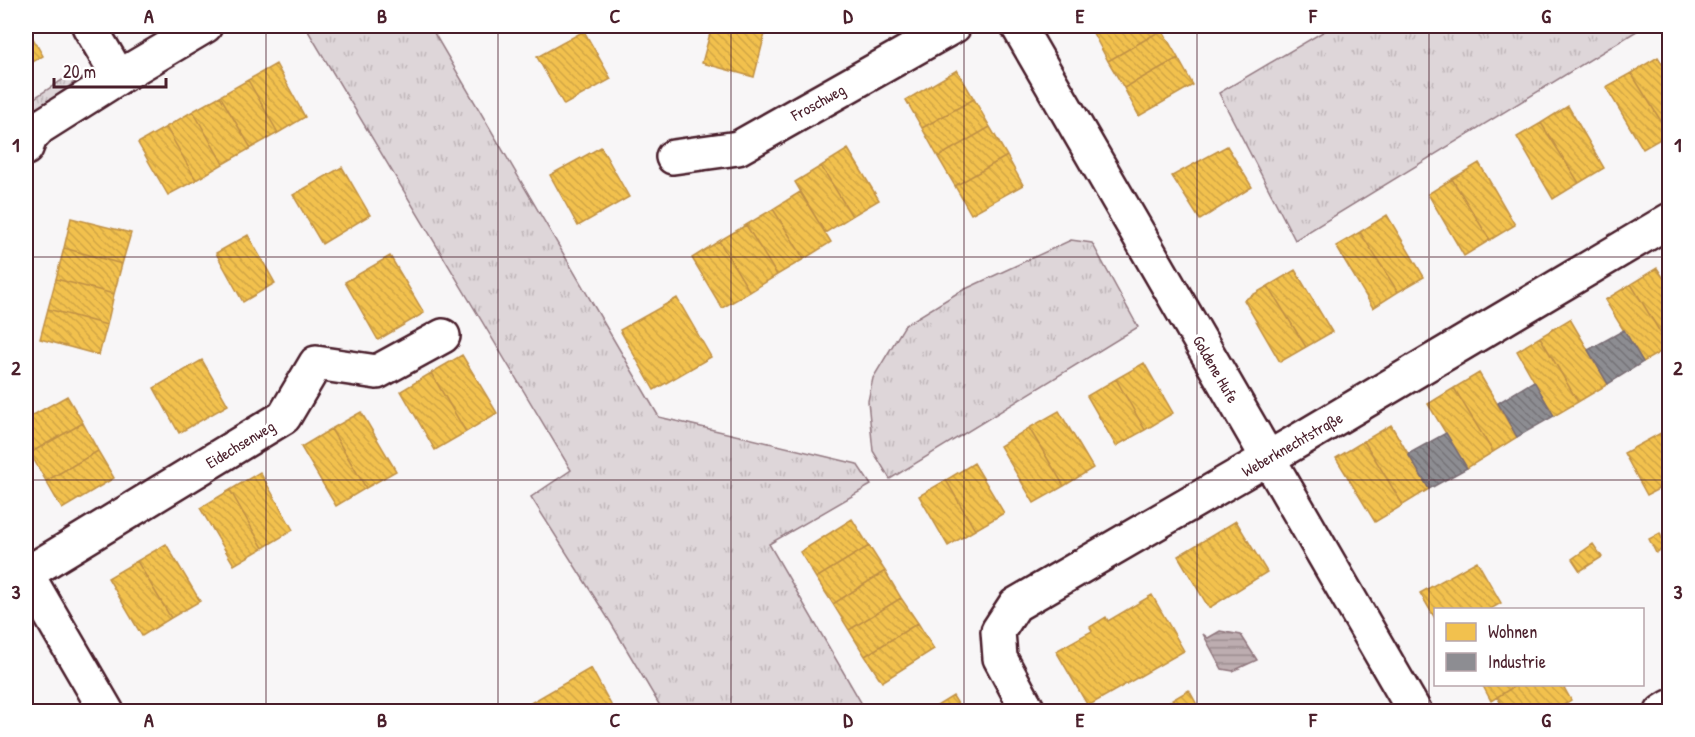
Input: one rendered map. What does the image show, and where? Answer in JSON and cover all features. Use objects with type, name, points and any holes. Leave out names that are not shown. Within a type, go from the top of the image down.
[{"type":"street","points":[[88,26],[118,77]]},
{"type":"street","points":[[26,148],[30,138],[40,128],[118,77],[205,26]]},
{"type":"street","name":"Froschweg","points":[[673,157],[738,147],[954,26]]},
{"type":"street","name":"Goldene Hufe","points":[[1018,26],[1415,711]]},
{"type":"street","name":"Weberknechtstraße","points":[[1029,711],[1000,658],[998,631],[1015,605],[1670,220]]},
{"type":"street","name":"Eidechsenweg","points":[[26,574],[284,417],[316,363],[377,372],[443,336]]},
{"type":"street","points":[[26,574],[107,711]]},
{"type":"street","points":[[1662,711],[1670,707]]},
{"type":"green space","points":[[305,26],[430,26],[659,417],[857,464],[871,485],[769,544],[866,711],[663,711],[611,623],[531,497],[571,470]]},
{"type":"green space","points":[[1333,26],[1645,26],[1295,240],[1219,93]]},
{"type":"green space","points":[[76,71],[77,80],[30,116],[26,115],[28,102]]},
{"type":"green space","points":[[1071,240],[1092,243],[1138,327],[890,479],[873,451],[868,401],[873,378],[905,325],[959,292]]},
{"type":"shaded area","points":[[1220,631],[1241,635],[1257,660],[1233,671],[1222,669],[1203,634],[1208,638]]},
{"type":"building: Wohnen","points":[[26,26],[43,56],[26,66]]},
{"type":"building: Wohnen","points":[[712,26],[749,26],[766,30],[754,77],[702,63]]},
{"type":"building: Wohnen","points":[[1088,26],[1107,26],[1093,33]]},
{"type":"building: Wohnen","points":[[1107,26],[1159,26],[1162,30],[1108,61],[1093,33]]},
{"type":"building: Wohnen","points":[[1162,30],[1178,58],[1124,88],[1108,61]]},
{"type":"building: Wohnen","points":[[584,31],[611,79],[564,105],[537,57]]},
{"type":"building: Wohnen","points":[[1658,57],[1670,77],[1669,134],[1631,73]]},
{"type":"building: Wohnen","points":[[1178,58],[1193,85],[1139,116],[1124,88]]},
{"type":"building: Wohnen","points":[[276,64],[305,117],[278,133],[248,80]]},
{"type":"building: Wohnen","points":[[957,70],[974,99],[922,128],[906,100]]},
{"type":"building: Wohnen","points":[[1631,73],[1669,134],[1643,149],[1606,87]]},
{"type":"building: Wohnen","points":[[248,80],[278,133],[251,148],[220,96]]},
{"type":"building: Wohnen","points":[[220,96],[251,148],[223,164],[193,111]]},
{"type":"building: Wohnen","points":[[974,99],[990,127],[938,157],[922,128]]},
{"type":"building: Wohnen","points":[[1568,106],[1604,168],[1579,183],[1541,123]]},
{"type":"building: Wohnen","points":[[193,111],[223,164],[196,180],[166,127]]},
{"type":"building: Wohnen","points":[[1541,123],[1579,183],[1553,199],[1517,137]]},
{"type":"building: Wohnen","points":[[166,127],[196,180],[168,195],[138,143]]},
{"type":"building: Wohnen","points":[[990,127],[1007,156],[955,186],[938,157]]},
{"type":"building: Wohnen","points":[[1227,146],[1252,187],[1200,220],[1172,176]]},
{"type":"building: Wohnen","points":[[601,147],[629,197],[578,226],[550,175]]},
{"type":"building: Wohnen","points":[[848,149],[879,200],[852,216],[821,166]]},
{"type":"building: Wohnen","points":[[1007,156],[1023,185],[971,214],[955,186]]},
{"type":"building: Wohnen","points":[[1479,163],[1515,225],[1490,240],[1452,179]]},
{"type":"building: Wohnen","points":[[821,166],[852,216],[825,233],[795,182]]},
{"type":"building: Wohnen","points":[[342,167],[370,215],[322,244],[293,195]]},
{"type":"building: Wohnen","points":[[1452,179],[1490,240],[1464,256],[1428,194]]},
{"type":"building: Wohnen","points":[[800,192],[831,242],[804,259],[773,209]]},
{"type":"building: Wohnen","points":[[773,209],[804,259],[777,275],[746,225]]},
{"type":"building: Wohnen","points":[[1387,215],[1424,277],[1398,292],[1360,232]]},
{"type":"building: Wohnen","points":[[71,218],[131,233],[122,264],[64,248]]},
{"type":"building: Wohnen","points":[[746,225],[777,275],[750,292],[719,241]]},
{"type":"building: Wohnen","points":[[1360,232],[1398,292],[1373,308],[1336,246]]},
{"type":"building: Wohnen","points":[[248,235],[275,283],[243,302],[216,253]]},
{"type":"building: Wohnen","points":[[719,241],[750,292],[722,308],[692,258]]},
{"type":"building: Wohnen","points":[[64,248],[122,264],[114,294],[56,279]]},
{"type":"building: Wohnen","points":[[390,256],[424,313],[378,340],[345,282]]},
{"type":"building: Wohnen","points":[[1657,268],[1670,288],[1669,347],[1631,284]]},
{"type":"building: Wohnen","points":[[1295,270],[1332,332],[1306,347],[1268,286]]},
{"type":"building: Wohnen","points":[[56,279],[114,294],[107,325],[48,309]]},
{"type":"building: Wohnen","points":[[1631,284],[1669,347],[1643,362],[1605,300]]},
{"type":"building: Wohnen","points":[[1268,286],[1306,347],[1280,362],[1244,300]]},
{"type":"building: Wohnen","points":[[677,298],[711,357],[654,390],[620,330]]},
{"type":"building: Wohnen","points":[[48,309],[107,325],[99,355],[40,339]]},
{"type":"building: Wohnen","points":[[1570,319],[1608,384],[1578,402],[1540,337]]},
{"type":"building: Wohnen","points":[[1540,337],[1578,402],[1554,416],[1517,351]]},
{"type":"building: Wohnen","points":[[462,355],[497,413],[466,432],[431,373]]},
{"type":"building: Wohnen","points":[[202,360],[228,405],[179,433],[154,388]]},
{"type":"building: Wohnen","points":[[1144,363],[1173,413],[1145,430],[1116,379]]},
{"type":"building: Wohnen","points":[[431,373],[466,432],[435,450],[401,391]]},
{"type":"building: Wohnen","points":[[1479,373],[1517,437],[1493,452],[1454,388]]},
{"type":"building: Wohnen","points":[[1116,379],[1145,430],[1116,446],[1087,396]]},
{"type":"building: Wohnen","points":[[1454,388],[1493,452],[1467,468],[1428,404]]},
{"type":"building: Wohnen","points":[[67,396],[83,423],[30,453],[26,445],[26,419]]},
{"type":"building: Wohnen","points":[[1059,411],[1093,468],[1064,486],[1029,428]]},
{"type":"building: Wohnen","points":[[361,412],[396,471],[366,488],[331,429]]},
{"type":"building: Wohnen","points":[[83,423],[98,451],[46,481],[30,453]]},
{"type":"building: Wohnen","points":[[1391,425],[1429,489],[1403,505],[1364,441]]},
{"type":"building: Wohnen","points":[[1029,428],[1064,486],[1034,503],[1000,446]]},
{"type":"building: Wohnen","points":[[1670,428],[1670,483],[1647,495],[1624,453]]},
{"type":"building: Wohnen","points":[[331,429],[366,488],[336,506],[301,447]]},
{"type":"building: Wohnen","points":[[1364,441],[1403,505],[1375,522],[1336,458]]},
{"type":"building: Wohnen","points":[[98,451],[114,478],[62,509],[46,481]]},
{"type":"building: Wohnen","points":[[974,463],[1004,513],[975,530],[946,480]]},
{"type":"building: Wohnen","points":[[260,472],[293,530],[263,548],[230,490]]},
{"type":"building: Wohnen","points":[[946,480],[975,530],[948,546],[919,496]]},
{"type":"building: Wohnen","points":[[230,490],[263,548],[234,565],[200,508]]},
{"type":"building: Wohnen","points":[[852,519],[869,546],[816,578],[800,552]]},
{"type":"building: Wohnen","points":[[1236,521],[1267,572],[1209,608],[1178,556]]},
{"type":"building: Wohnen","points":[[1660,533],[1665,547],[1656,553],[1649,539]]},
{"type":"building: Wohnen","points":[[166,544],[200,601],[171,618],[137,561]]},
{"type":"building: Wohnen","points":[[1593,544],[1602,557],[1580,571],[1572,559]]},
{"type":"building: Wohnen","points":[[869,546],[885,571],[833,604],[816,578]]},
{"type":"building: Wohnen","points":[[137,561],[171,618],[142,636],[108,578]]},
{"type":"building: Wohnen","points":[[1477,561],[1501,603],[1492,608],[1434,608],[1434,617],[1420,593]]},
{"type":"building: Wohnen","points":[[885,571],[901,598],[849,630],[833,604]]},
{"type":"building: Wohnen","points":[[1152,595],[1184,651],[1088,706],[1056,651],[1092,631],[1090,627],[1106,617],[1108,621]]},
{"type":"building: Wohnen","points":[[901,598],[918,623],[865,656],[849,630]]},
{"type":"building: Wohnen","points":[[918,623],[934,649],[882,682],[865,656]]},
{"type":"building: Wohnen","points":[[591,668],[615,712],[515,712]]},
{"type":"building: Wohnen","points":[[1483,686],[1515,686],[1491,701]]},
{"type":"building: Wohnen","points":[[1515,686],[1563,686],[1571,700],[1553,712],[1506,712],[1497,697]]},
{"type":"building: Wohnen","points":[[1189,690],[1201,712],[1152,712]]},
{"type":"building: Wohnen","points":[[953,696],[963,712],[927,712]]},
{"type":"building: Industrie","points":[[1624,330],[1643,362],[1608,384],[1588,350]]},
{"type":"building: Industrie","points":[[1534,381],[1554,416],[1517,437],[1498,403]]},
{"type":"building: Industrie","points":[[1446,433],[1467,468],[1429,489],[1408,454]]}]
